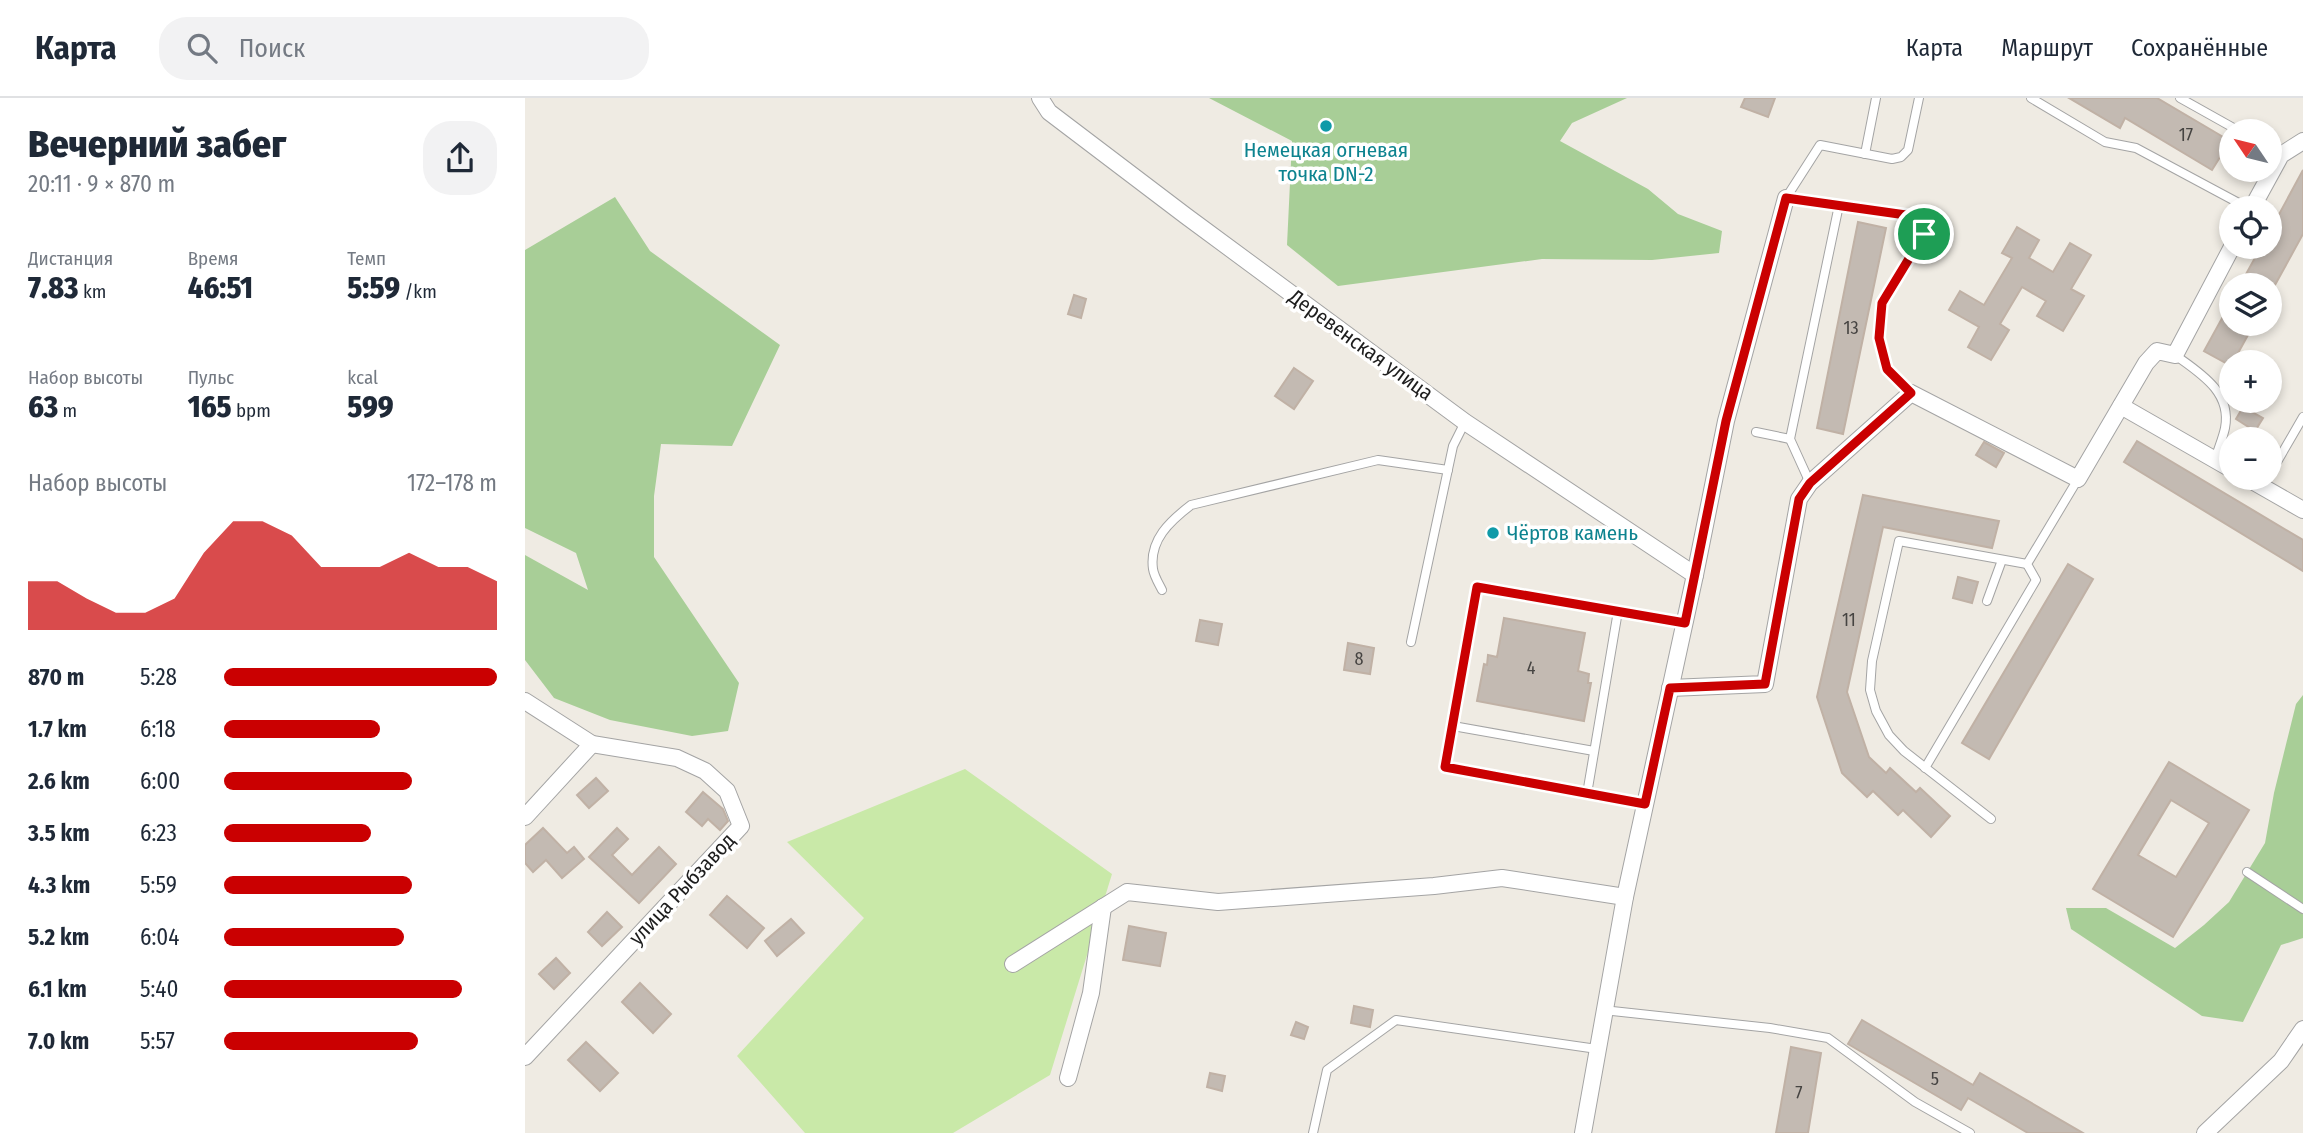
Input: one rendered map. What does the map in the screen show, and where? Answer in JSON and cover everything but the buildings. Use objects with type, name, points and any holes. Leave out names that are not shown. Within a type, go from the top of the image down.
[{"type":"street","name":"Деревенская улица","points":[[1040,98],[1049,112],[1465,422],[1695,576]]},
{"type":"street","points":[[2282,150],[2303,141]]},
{"type":"street","points":[[1583,1133],[1625,897],[1726,421],[1786,198]]},
{"type":"street","points":[[1670,688],[1765,684],[1799,499],[1810,483],[1911,393],[2078,479],[2146,363],[2157,351],[2175,355],[2226,259]]},
{"type":"street","points":[[2121,406],[2219,462]]},
{"type":"street","points":[[2279,490],[2303,510]]},
{"type":"street","name":"улица Рыбзавод","points":[[525,701],[592,744],[677,758],[705,771],[727,791],[741,826],[525,1056]]},
{"type":"street","points":[[525,817],[592,744]]},
{"type":"street","points":[[1013,964],[1127,892],[1218,902],[1434,886],[1502,878],[1625,897]]},
{"type":"street","points":[[1067,1078],[1091,993],[1103,907]]},
{"type":"street","points":[[2205,1133],[2281,1061],[2303,1029]]},
{"type":"lane","points":[[1865,154],[1876,98]]},
{"type":"lane","points":[[1911,393],[1887,369],[1879,338],[1882,303],[1924,234],[1924,222],[1913,216],[1786,198],[1820,145],[1892,159],[1901,157],[1908,150],[1919,98]]},
{"type":"lane","points":[[2031,98],[2105,142],[2136,148],[2227,196]]},
{"type":"lane","points":[[2180,98],[2219,120]]},
{"type":"lane","points":[[1810,483],[1790,439],[1839,205]]},
{"type":"lane","points":[[2175,355],[2212,382],[2225,405],[2226,426],[2215,460]]},
{"type":"lane","points":[[2282,454],[2303,417]]},
{"type":"lane","points":[[1411,642],[1453,446],[1465,422]]},
{"type":"lane","points":[[1756,432],[1790,439]]},
{"type":"lane","points":[[1162,590],[1153,569],[1157,543],[1169,522],[1191,505],[1378,460],[1448,470]]},
{"type":"lane","points":[[2027,565],[2078,479]]},
{"type":"lane","points":[[1925,768],[2036,580],[2027,565],[1899,541],[1872,661],[1870,690],[1876,711],[1889,735],[1925,768],[1991,818]]},
{"type":"lane","points":[[1987,601],[2002,560]]},
{"type":"lane","points":[[1645,804],[1445,767],[1477,587],[1685,623]]},
{"type":"lane","points":[[1587,793],[1618,611]]},
{"type":"lane","points":[[1453,726],[1594,751]]},
{"type":"lane","points":[[2247,872],[2303,909]]},
{"type":"lane","points":[[1603,1010],[1770,1028],[1828,1038],[1915,1102],[1970,1133]]},
{"type":"lane","points":[[1313,1133],[1327,1070],[1396,1020],[1597,1049]]},
{"type":"green space","points":[[1209,98],[1627,98],[1572,123],[1560,141],[1648,189],[1678,214],[1722,231],[1719,253],[1652,260],[1542,259],[1338,286],[1287,245],[1292,141]]},
{"type":"green space","points":[[615,197],[650,251],[780,345],[732,446],[661,444],[654,496],[654,557],[739,683],[728,731],[692,736],[610,720],[554,698],[525,660],[525,555],[588,590],[576,553],[525,528],[525,250]]},
{"type":"green space","points":[[2303,695],[2303,938],[2281,945],[2243,1022],[2202,1016],[2071,929],[2066,908],[2106,908],[2175,948],[2204,925],[2229,902],[2265,843],[2296,704]]},
{"type":"green space","points":[[965,769],[1112,874],[1050,1075],[953,1133],[805,1133],[737,1056],[864,918],[787,842]]},
{"type":"place","name":"Немецкая огневая точка DN-2","points":[[1326,126]]},
{"type":"place","name":"Чёртов камень","points":[[1493,533]]},
{"type":"route","points":[[1786,198],[1913,216],[1924,222],[1924,234],[1882,303],[1879,338],[1887,369],[1911,393],[1810,483],[1799,499],[1765,684],[1670,688],[1645,804],[1445,767],[1477,587],[1685,623],[1726,421],[1786,198]]}]
